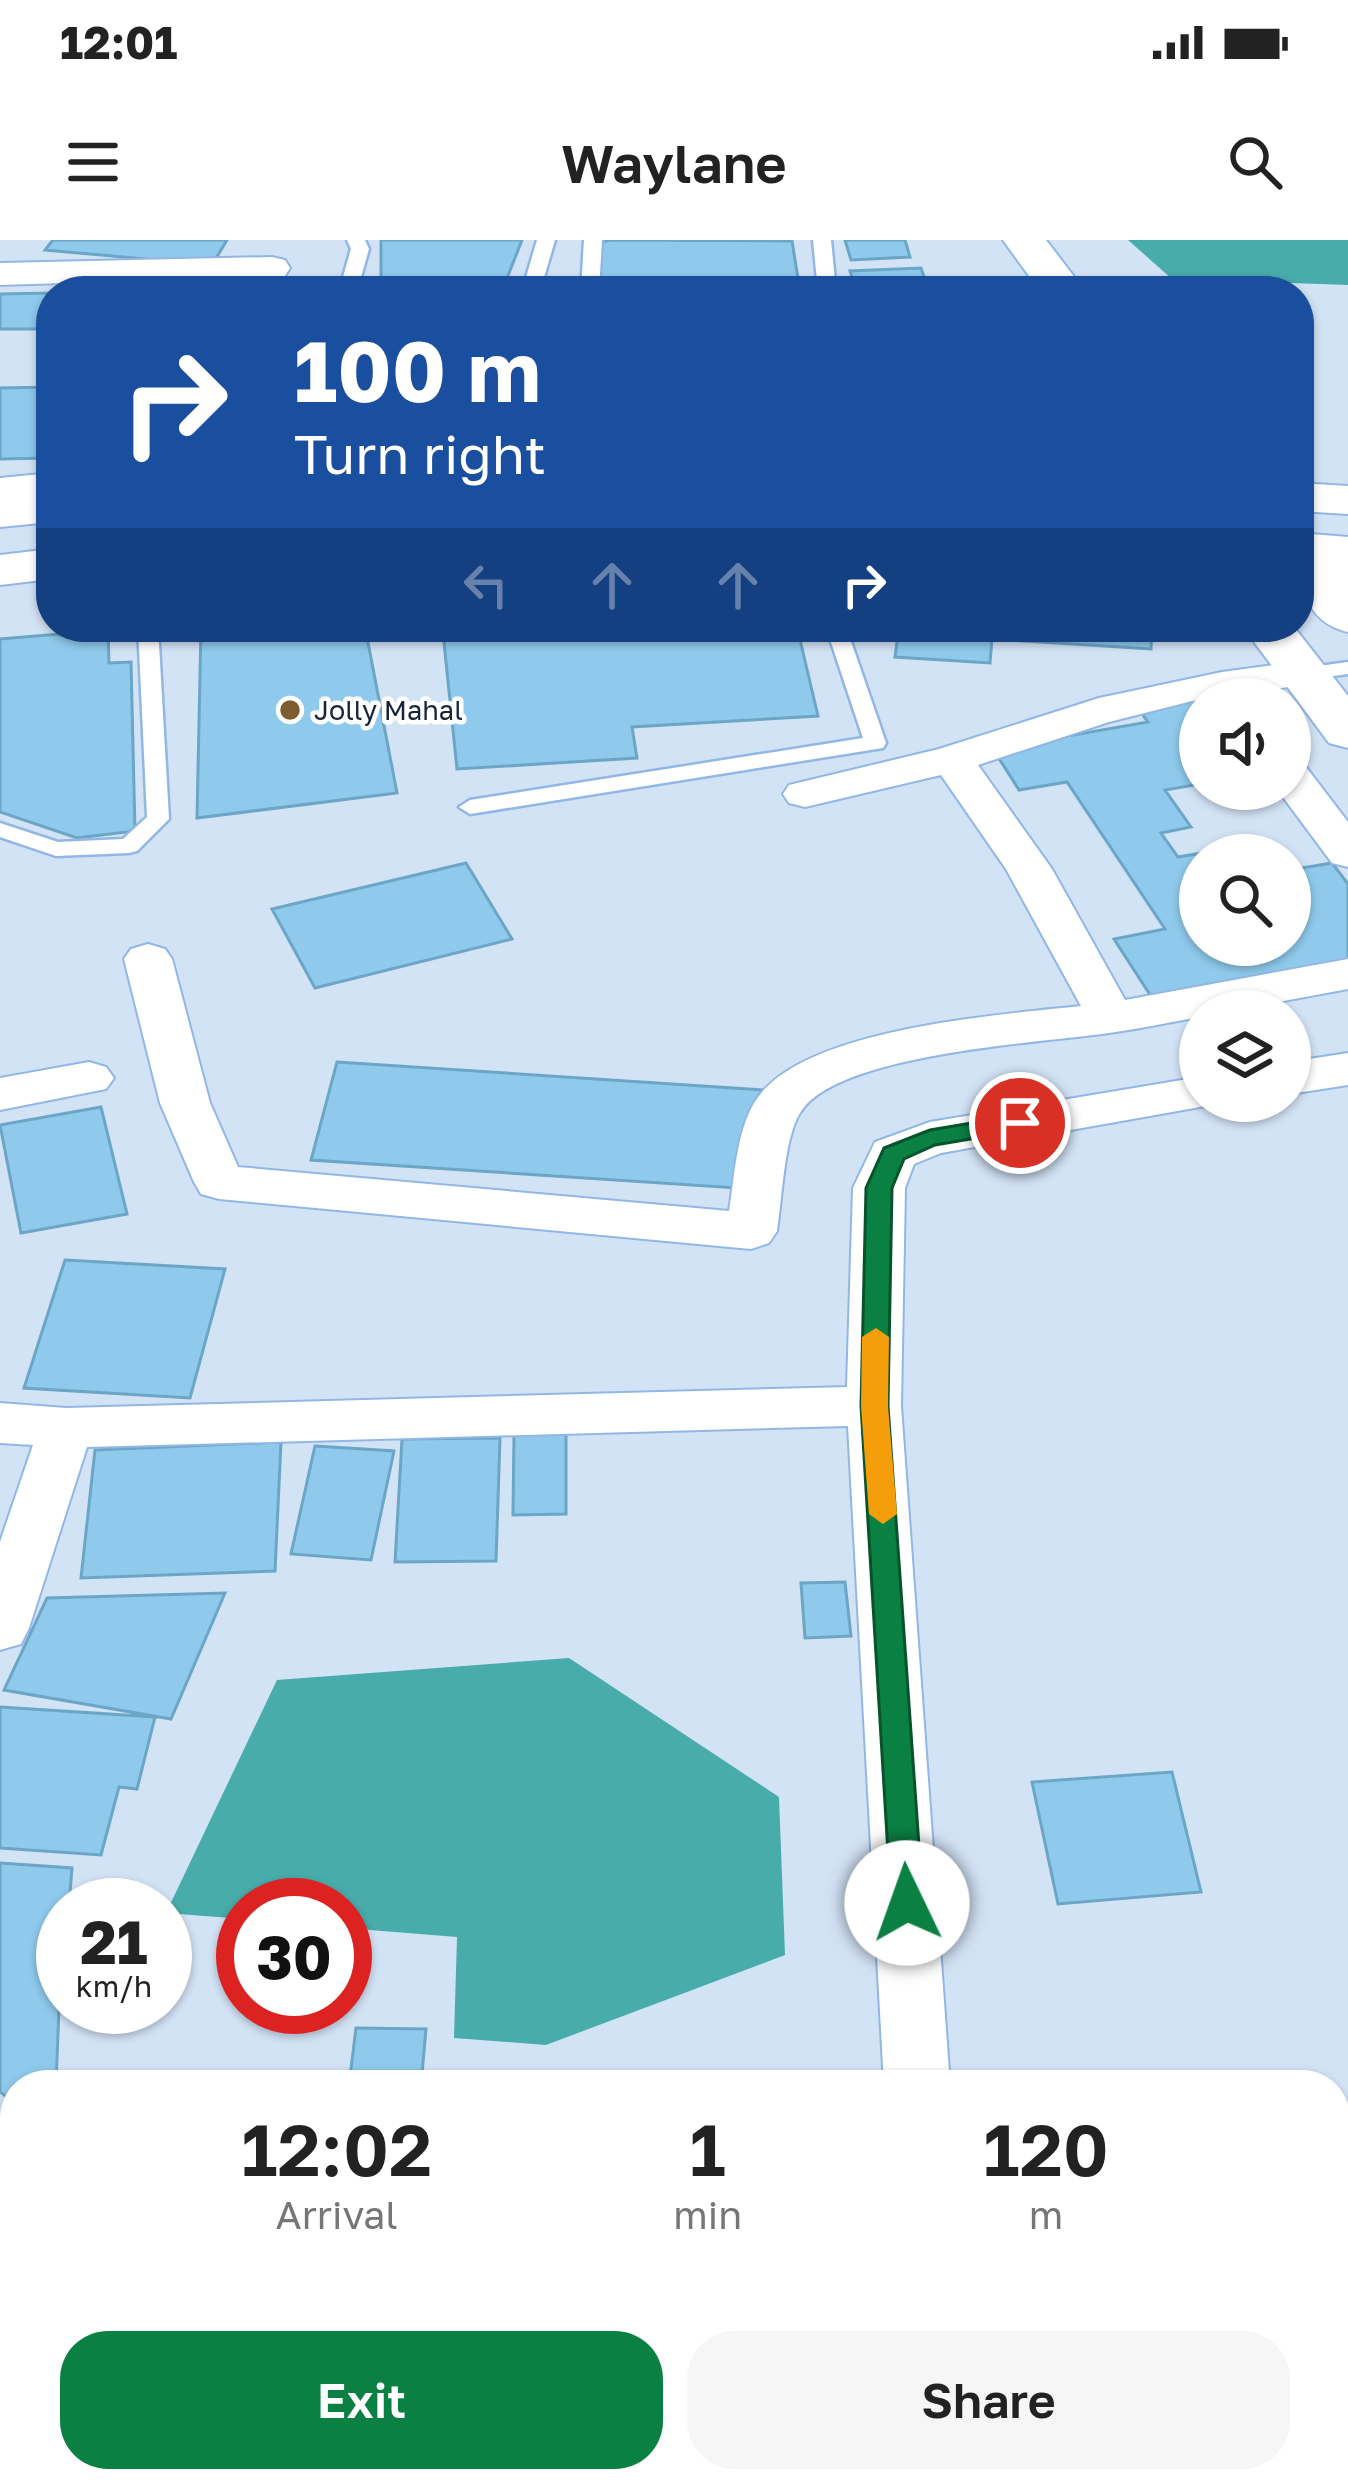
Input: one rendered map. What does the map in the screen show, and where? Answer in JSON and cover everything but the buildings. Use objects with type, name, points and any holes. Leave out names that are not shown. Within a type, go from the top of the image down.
[{"type":"main road","points":[[1024,240],[1052,276]]},
{"type":"main road","points":[[0,492],[36,488]]},
{"type":"main road","points":[[1314,498],[1348,500]]},
{"type":"main road","points":[[0,512],[36,508]]},
{"type":"main road","points":[[1314,518],[1348,520]]},
{"type":"main road","points":[[0,546],[36,542]]},
{"type":"main road","points":[[1318,561],[1348,616]]},
{"type":"main road","points":[[0,570],[36,565]]},
{"type":"main road","points":[[1288,642],[1326,671],[1348,732]]},
{"type":"street","points":[[0,250],[9,240]]},
{"type":"street","points":[[0,274],[272,268]]},
{"type":"street","points":[[1293,678],[1326,671]]},
{"type":"street","points":[[805,794],[952,759],[1099,711],[1179,699]]},
{"type":"street","points":[[952,759],[1029,869],[1111,1018]]},
{"type":"street","points":[[1311,804],[1348,853]]},
{"type":"street","points":[[148,959],[185,1102],[219,1182],[751,1231],[778,1106],[821,1071],[904,1046],[1111,1018],[1348,974]]},
{"type":"street","points":[[1311,1075],[1348,1069]]},
{"type":"street","points":[[0,1094],[88,1078]]},
{"type":"street","points":[[916,2070],[874,1406],[879,1188],[893,1154],[930,1138],[1179,1096]]},
{"type":"street","points":[[0,1423],[66,1428],[874,1406]]},
{"type":"street","points":[[0,1628],[66,1428]]},
{"type":"lane","points":[[352,276],[360,249],[356,240]]},
{"type":"lane","points":[[535,276],[546,240]]},
{"type":"lane","points":[[591,276],[593,240]]},
{"type":"lane","points":[[822,240],[826,276]]},
{"type":"lane","points":[[0,830],[56,848],[129,846],[158,819],[149,642]]},
{"type":"lane","points":[[470,807],[875,743],[841,642]]},
{"type":"shaded area","points":[[1128,240],[1348,240],[1348,285],[1314,284],[1314,276],[1169,276]]},
{"type":"shaded area","points":[[569,1658],[779,1797],[785,1955],[546,2045],[454,2038],[457,1937],[372,1930],[372,1878],[216,1878],[216,1917],[192,1915],[192,1878],[183,1878],[277,1680]]},
{"type":"slow traffic","points":[[876,1337],[874,1406],[883,1514]]},
{"type":"place","name":"Jolly Mahal","points":[[290,710]]},
{"type":"route","points":[[907,1903],[874,1406],[879,1188],[893,1154],[930,1138],[1020,1123]]}]
